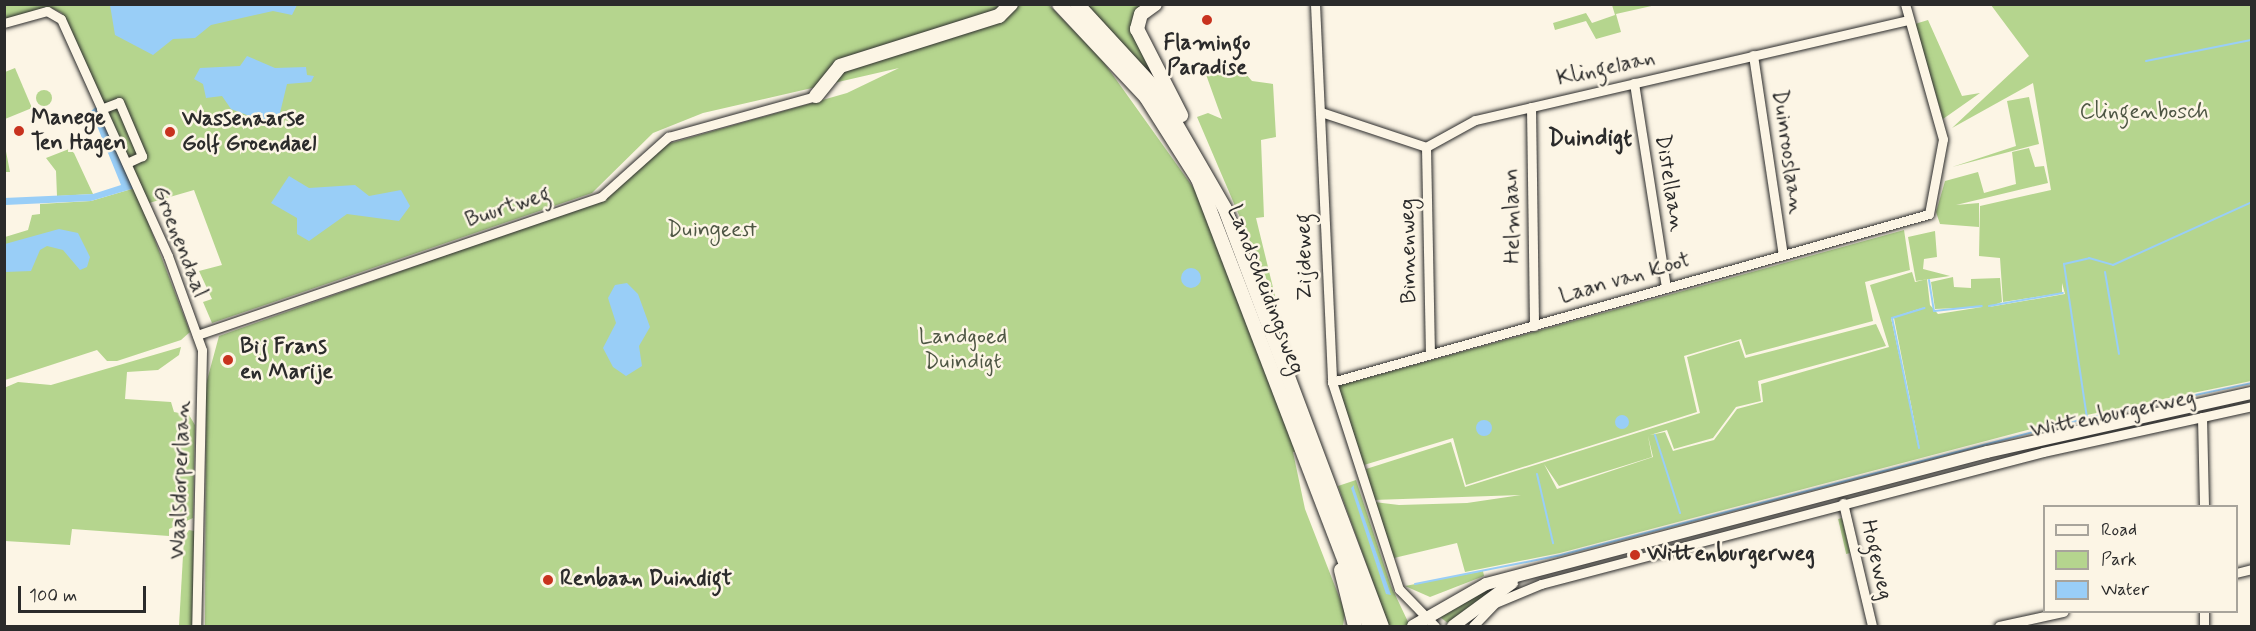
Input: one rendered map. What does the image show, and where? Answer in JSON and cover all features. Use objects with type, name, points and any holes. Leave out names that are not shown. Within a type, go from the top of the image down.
[{"type":"main road","points":[[816,96],[840,66],[999,16],[1011,4]]},
{"type":"main road","name":"Landscheidingsweg","points":[[1059,4],[1146,97],[1198,180],[1382,627]]},
{"type":"main road","name":"Landscheidingsweg","points":[[1077,4],[1150,83],[1190,140],[1225,209],[1326,490],[1337,538],[1370,627]]},
{"type":"main road","points":[[1155,4],[1141,15],[1137,29],[1190,140]]},
{"type":"main road","points":[[1337,538],[1355,627]]},
{"type":"street","name":"Zijdeweg","points":[[1316,4],[1332,382],[1399,589],[1435,627]]},
{"type":"street","points":[[1905,4],[1909,20]]},
{"type":"street","name":"Groenendaal","points":[[4,23],[45,11],[59,17],[127,163],[197,335]]},
{"type":"street","name":"Klingelaan","points":[[1426,147],[1459,124],[1909,20]]},
{"type":"street","name":"Laan van Koot","points":[[1332,382],[1929,214],[1944,150],[1909,20]]},
{"type":"street","name":"Duinrooslaan","points":[[1753,55],[1783,255]]},
{"type":"street","name":"Distellaan","points":[[1634,83],[1666,288]]},
{"type":"street","name":"Buurtweg","points":[[197,335],[602,196],[668,137],[816,96]]},
{"type":"street","points":[[101,109],[119,102],[142,156],[127,163]]},
{"type":"street","name":"Helmlaan","points":[[1531,107],[1533,326]]},
{"type":"street","points":[[1321,112],[1426,147]]},
{"type":"street","name":"Binnenweg","points":[[1426,147],[1430,354]]},
{"type":"street","name":"Waalsdorperlaan","points":[[196,627],[205,361],[197,335]]},
{"type":"street","name":"Wittenburgerweg","points":[[1413,627],[1425,617],[1486,584],[1529,575],[1987,452],[2252,393]]},
{"type":"street","name":"Wittenburgerweg","points":[[1473,627],[1495,603],[1527,588],[1843,503],[2252,406]]},
{"type":"street","points":[[2202,417],[2204,505]]},
{"type":"street","name":"Hogeweg","points":[[1843,503],[1872,627]]},
{"type":"street","name":"Wittenburgerweg","points":[[1453,627],[1500,589],[1529,575]]},
{"type":"street","points":[[1999,627],[2059,613]]},
{"type":"green space","name":"Landgoed Duindigt","points":[[4,5],[1049,5],[1080,37],[1085,36],[1205,204],[1298,451],[1293,452],[1305,509],[1345,612],[1343,626],[205,626],[206,384],[219,336],[606,198],[664,145],[847,93],[899,68],[703,113],[653,133],[592,193],[212,323],[203,302],[212,299],[199,271],[222,265],[194,190],[149,203],[62,13],[49,7],[5,19]]},
{"type":"green space","points":[[1087,5],[1144,5],[1137,10],[1161,90]]},
{"type":"green space","points":[[1612,5],[1656,5],[1616,14],[1621,32],[1596,39],[1586,21],[1555,30],[1553,23],[1586,13],[1592,23],[1615,15]]},
{"type":"green space","name":"Clingenbosch","points":[[1991,5],[2251,5],[2251,381],[2077,417],[1560,553],[1465,572],[1457,543],[1394,558],[1374,502],[1399,505],[1467,503],[1521,495],[1373,500],[1366,469],[1451,442],[1465,487],[1700,413],[1687,357],[1739,341],[1745,358],[1876,324],[1886,346],[1758,381],[1761,401],[1736,407],[1713,438],[1674,449],[1667,430],[1650,435],[1665,432],[1673,451],[1714,440],[1737,409],[1763,402],[1761,384],[1889,347],[1870,285],[1912,272],[1915,282],[1927,279],[1930,305],[1938,314],[1982,307],[1935,309],[1931,282],[1953,277],[1954,287],[1971,288],[1971,279],[2000,278],[2002,302],[1989,307],[2065,294],[2062,283],[2062,293],[2003,302],[2000,258],[1979,256],[1980,206],[2051,190],[2033,83],[1952,128],[2029,56]],"holes":[[[1925,307],[1894,318],[1920,450],[1891,318]],[[1648,436],[1653,457],[1557,489],[1544,464],[1559,486],[1652,457]]]},
{"type":"green space","points":[[1928,20],[1962,96],[1980,93],[1943,119],[1915,24]]},
{"type":"green space","points":[[1238,65],[1252,81],[1273,84],[1276,137],[1261,140],[1264,217],[1256,218],[1277,304],[1197,117],[1208,113],[1222,119],[1204,69]]},
{"type":"green space","points":[[15,68],[32,108],[5,119],[5,72]]},
{"type":"green space","points":[[44,90],[50,92],[52,98],[50,104],[44,106],[38,104],[36,98],[38,92]]},
{"type":"green space","points":[[2029,97],[2039,144],[1952,167],[2016,146],[2007,101]]},
{"type":"green space","points":[[4,141],[10,172],[6,172],[5,201]]},
{"type":"green space","points":[[2029,148],[2035,167],[2044,166],[2048,183],[1956,205],[1979,203],[1979,227],[1940,224],[1936,212],[1945,181],[1978,172],[1984,193],[2016,184],[2012,152]]},
{"type":"green space","points":[[69,149],[74,153],[93,194],[57,196],[56,171],[46,158]]},
{"type":"green space","points":[[135,188],[190,332],[181,340],[117,361],[107,361],[97,350],[5,380],[5,237],[28,230],[32,215],[40,214],[40,204],[91,201]]},
{"type":"green space","points":[[1904,230],[1910,270],[1865,282],[1873,321],[1746,355],[1741,339],[1684,356],[1697,412],[1466,485],[1453,438],[1364,465],[1338,386]]},
{"type":"green space","points":[[1935,231],[1937,257],[1924,259],[1923,269],[1950,276],[1916,281],[1908,237]]},
{"type":"green space","points":[[181,347],[179,355],[158,370],[127,372],[125,399],[171,402],[174,412],[189,415],[195,425],[193,518],[169,529],[169,536],[72,529],[70,545],[5,541],[4,388],[18,382],[51,385]]},
{"type":"green space","points":[[1356,480],[1391,586],[1410,626],[1389,626],[1338,486]]},
{"type":"green space","points":[[1842,518],[1850,553],[1846,554],[1838,519]]},
{"type":"green space","points":[[189,530],[194,531],[193,626],[179,626],[184,538]]},
{"type":"green space","points":[[1483,571],[1484,576],[1430,597],[1405,586]]},
{"type":"green space","points":[[1489,586],[1497,588],[1449,624],[1440,617]]},
{"type":"water","points":[[110,5],[297,5],[292,15],[273,11],[211,25],[195,38],[173,39],[153,55],[115,35]]},
{"type":"water","points":[[247,56],[275,68],[306,67],[307,75],[314,76],[311,82],[287,84],[280,113],[271,124],[231,109],[222,96],[206,98],[203,84],[194,79],[200,68],[240,66]]},
{"type":"water","points":[[97,106],[135,188],[91,201],[5,205],[4,198],[93,194],[121,185],[91,111]]},
{"type":"water","points":[[289,176],[309,188],[355,185],[369,196],[401,190],[410,206],[399,221],[347,214],[309,241],[297,234],[297,218],[271,203]]},
{"type":"water","points":[[59,229],[78,233],[90,257],[87,267],[80,270],[63,250],[47,246],[40,250],[31,271],[5,272],[5,244]]},
{"type":"water","points":[[1191,268],[1198,271],[1201,278],[1198,285],[1191,288],[1184,285],[1181,278],[1184,271]]},
{"type":"water","points":[[627,283],[638,294],[650,327],[639,346],[642,366],[626,376],[613,367],[603,348],[616,323],[608,298],[615,285]]},
{"type":"water","points":[[1619,415],[1625,415],[1629,422],[1625,429],[1619,429],[1615,425],[1615,419]]},
{"type":"water","points":[[1484,420],[1492,428],[1484,436],[1476,428]]},
{"type":"water","points":[[1354,485],[1391,595],[1386,594],[1351,488]]},
{"type":"waterway","points":[[2146,61],[2251,40]]},
{"type":"waterway","points":[[2087,418],[2064,264],[2089,258],[2113,265],[2252,202]]},
{"type":"waterway","points":[[2105,272],[2119,354]]},
{"type":"waterway","points":[[1929,280],[1934,311],[1982,306]]},
{"type":"waterway","points":[[1989,306],[2063,293]]},
{"type":"waterway","points":[[1919,448],[1892,318],[1924,308]]},
{"type":"waterway","points":[[1415,584],[1557,556],[2087,418],[2252,383]]},
{"type":"waterway","points":[[1655,435],[1680,513]]},
{"type":"waterway","points":[[1537,474],[1553,543]]},
{"type":"place","name":"Flamingo Paradise","points":[[1207,20]]},
{"type":"place","name":"Manege Ten Hagen","points":[[19,131]]},
{"type":"place","name":"Wassenaarse Golf Groendael","points":[[170,132]]},
{"type":"place","name":"Bij Frans en Marije","points":[[228,360]]},
{"type":"place","name":"Wittenburgerweg","points":[[1635,555]]},
{"type":"place","name":"Renbaan Duindigt","points":[[548,580]]},
{"type":"district","name":"Duindigt","points":[[1590,139]]},
{"type":"park label","name":"Duingeest","points":[[712,231]]}]
